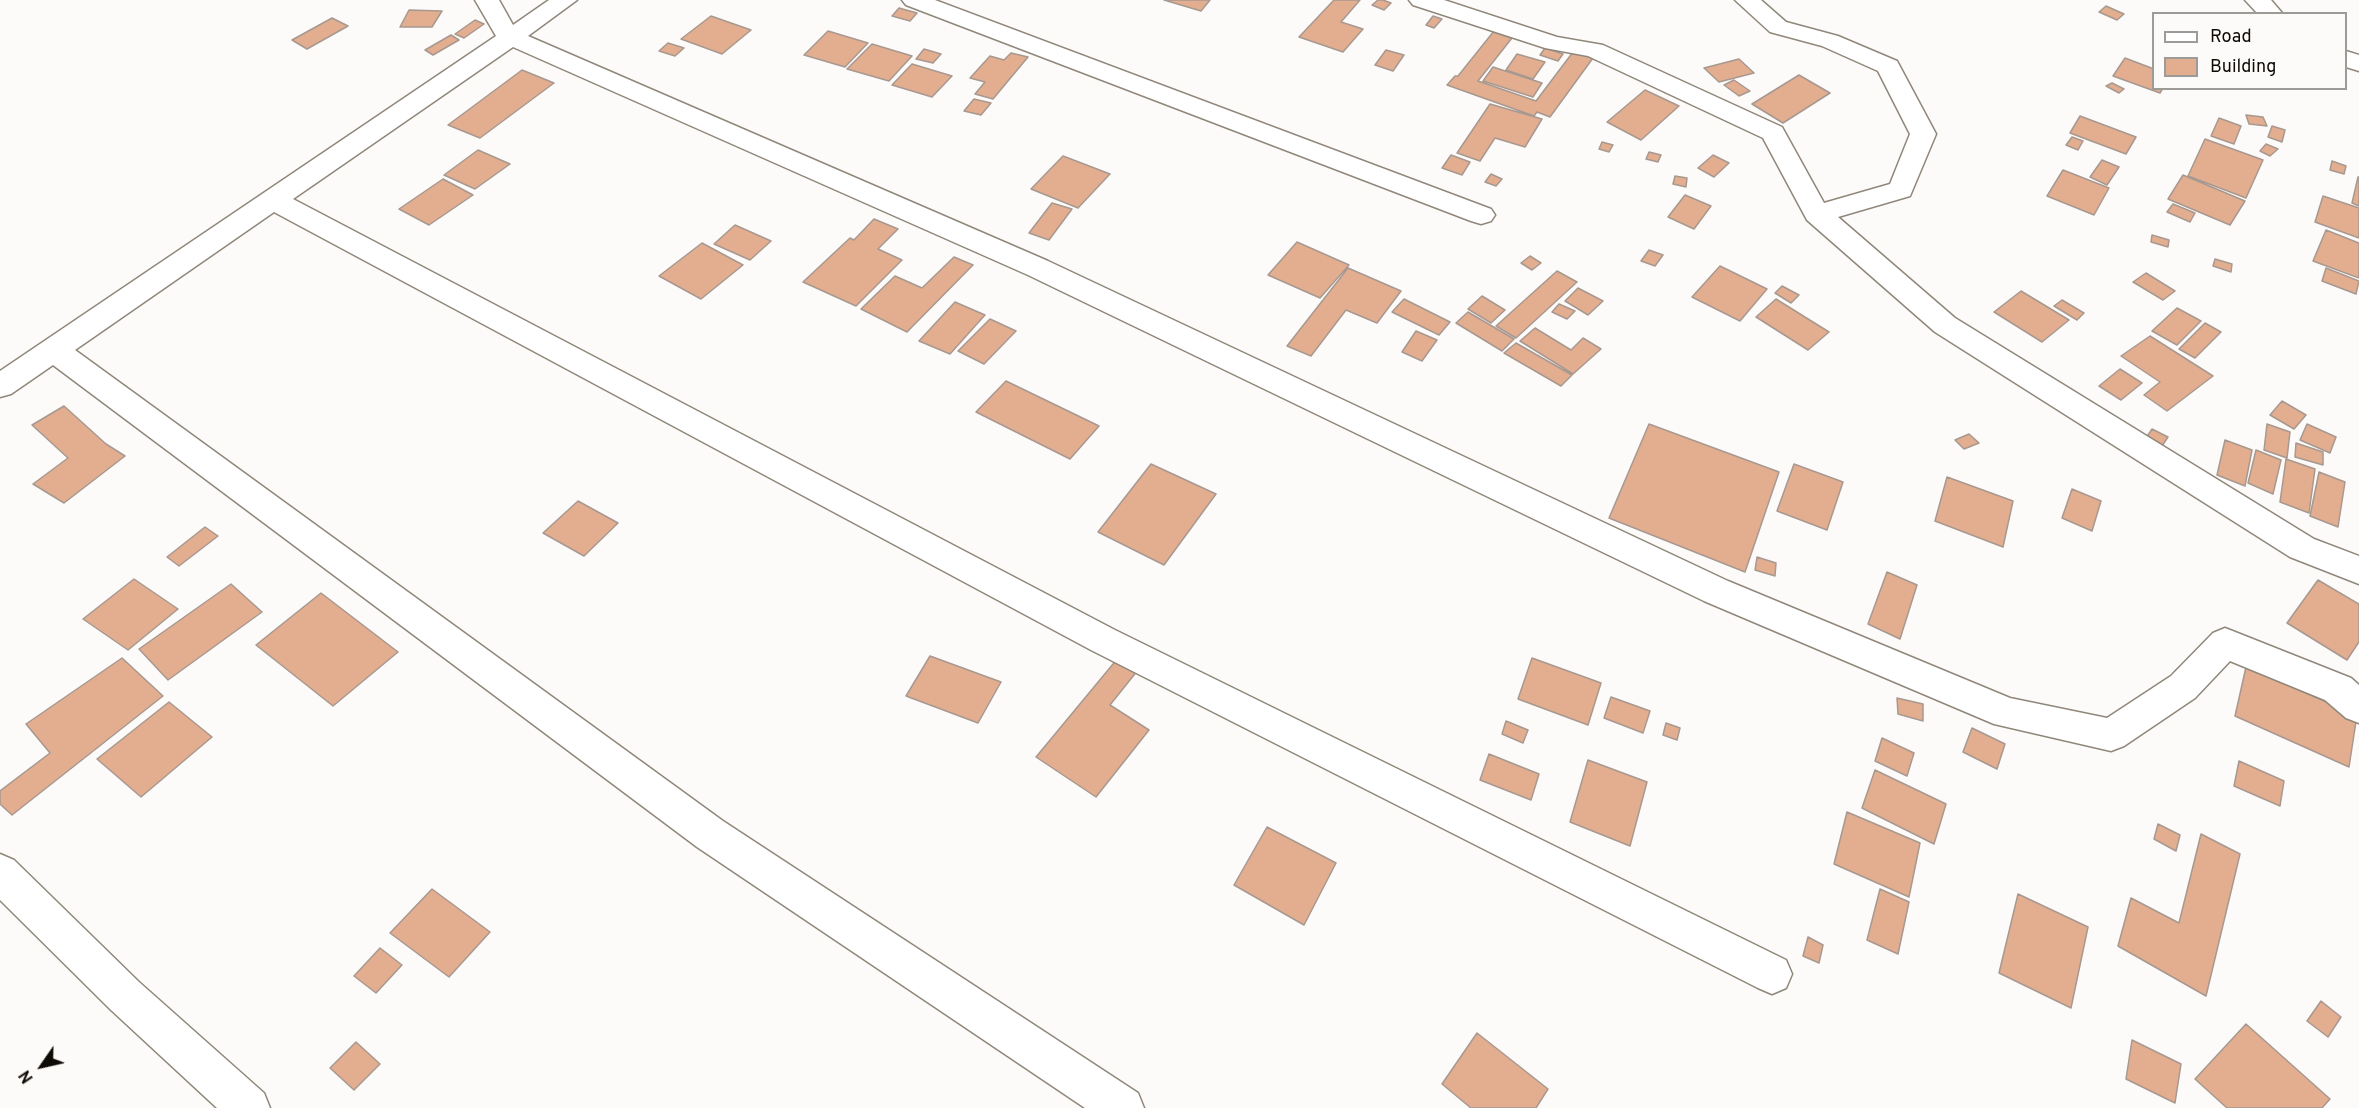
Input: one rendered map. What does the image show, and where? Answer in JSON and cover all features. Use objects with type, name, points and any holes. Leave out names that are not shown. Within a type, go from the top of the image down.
[{"type":"street","points":[[487,0],[508,36],[1038,268],[1716,591],[2007,714],[2111,735],[2183,687],[2224,643],[2338,689],[2359,707]]},
{"type":"street","points":[[0,386],[508,36],[565,0]]},
{"type":"street","points":[[914,0],[1481,214]]},
{"type":"street","points":[[1421,0],[1553,43],[1594,50],[1773,133],[1817,214],[1946,325],[2302,548],[2359,570]]},
{"type":"street","points":[[1747,0],[1778,27],[1830,41],[1888,66],[1923,134],[1901,190],[1817,214]]},
{"type":"street","points":[[2257,0],[2270,12]]},
{"type":"street","points":[[271,199],[1103,640],[1772,974]]},
{"type":"street","points":[[53,349],[710,834],[1123,1108]]},
{"type":"street","points":[[0,873],[125,996],[249,1108]]},
{"type":"building","points":[[1164,0],[1210,0],[1201,11]]},
{"type":"building","points":[[1334,0],[1360,0],[1341,22],[1363,29],[1343,52],[1299,37]]},
{"type":"building","points":[[1378,0],[1391,3],[1384,10],[1372,5]]},
{"type":"building","points":[[2106,6],[2124,14],[2117,20],[2099,12]]},
{"type":"building","points":[[899,8],[917,13],[910,21],[892,16]]},
{"type":"building","points":[[409,10],[442,11],[432,27],[400,27]]},
{"type":"building","points":[[711,16],[751,30],[722,54],[681,39]]},
{"type":"building","points":[[1433,16],[1442,19],[1434,28],[1426,25]]},
{"type":"building","points":[[332,18],[348,26],[307,49],[292,40]]},
{"type":"building","points":[[475,20],[484,24],[464,38],[455,34]]},
{"type":"building","points":[[828,31],[868,43],[845,67],[804,55]]},
{"type":"building","points":[[1494,31],[1512,38],[1478,81],[1536,101],[1573,52],[1593,58],[1550,117],[1537,112],[1534,116],[1447,85],[1455,76],[1458,76]]},
{"type":"building","points":[[451,35],[459,40],[433,55],[425,50]]},
{"type":"building","points":[[668,43],[684,48],[675,56],[659,51]]},
{"type":"building","points":[[872,44],[912,56],[889,81],[847,69]]},
{"type":"building","points":[[1545,48],[1563,54],[1558,61],[1540,55]]},
{"type":"building","points":[[924,49],[941,54],[933,63],[916,59]]},
{"type":"building","points":[[1386,50],[1404,55],[1393,71],[1375,65]]},
{"type":"building","points":[[1011,53],[1028,57],[993,99],[975,94],[985,82],[970,78],[990,56],[1004,60]]},
{"type":"building","points":[[1517,54],[1545,62],[1533,79],[1506,70]]},
{"type":"building","points":[[2125,58],[2152,68],[2152,90],[2162,90],[2160,93],[2113,76]]},
{"type":"building","points":[[1739,59],[1754,73],[1719,82],[1704,68]]},
{"type":"building","points":[[912,64],[952,76],[932,97],[892,85]]},
{"type":"building","points":[[1493,67],[1542,83],[1533,97],[1483,81]]},
{"type":"building","points":[[522,70],[554,83],[480,138],[448,125]]},
{"type":"building","points":[[1799,75],[1830,93],[1783,123],[1752,104]]},
{"type":"building","points":[[1734,80],[1750,91],[1739,96],[1724,85]]},
{"type":"building","points":[[2112,83],[2124,89],[2119,93],[2106,86]]},
{"type":"building","points":[[1645,90],[1679,106],[1641,140],[1607,122]]},
{"type":"building","points":[[974,99],[991,103],[981,115],[964,111]]},
{"type":"building","points":[[1490,104],[1542,119],[1525,147],[1495,138],[1480,161],[1457,153]]},
{"type":"building","points":[[2246,115],[2263,117],[2267,126],[2249,124]]},
{"type":"building","points":[[2080,116],[2136,137],[2126,154],[2070,133]]},
{"type":"building","points":[[2219,118],[2241,126],[2234,144],[2211,136]]},
{"type":"building","points":[[2272,126],[2285,130],[2282,142],[2268,137]]},
{"type":"building","points":[[2072,137],[2083,141],[2078,150],[2066,145]]},
{"type":"building","points":[[2205,139],[2263,160],[2246,198],[2188,176]]},
{"type":"building","points":[[1602,142],[1613,145],[1609,152],[1599,149]]},
{"type":"building","points":[[2266,144],[2278,149],[2270,156],[2260,151]]},
{"type":"building","points":[[478,150],[510,164],[475,189],[444,175]]},
{"type":"building","points":[[1649,152],[1661,155],[1658,162],[1646,159]]},
{"type":"building","points":[[1451,155],[1470,162],[1462,175],[1442,168]]},
{"type":"building","points":[[1713,155],[1729,163],[1714,177],[1698,168]]},
{"type":"building","points":[[1063,156],[1110,174],[1078,208],[1031,189]]},
{"type":"building","points":[[2102,160],[2119,167],[2107,185],[2090,177]]},
{"type":"building","points":[[2332,161],[2346,166],[2344,174],[2330,170]]},
{"type":"building","points":[[2063,170],[2109,188],[2094,215],[2047,196]]},
{"type":"building","points":[[1491,174],[1502,179],[1496,186],[1485,182]]},
{"type":"building","points":[[2183,175],[2245,201],[2230,225],[2168,199]]},
{"type":"building","points":[[1675,176],[1687,178],[1686,187],[1673,184]]},
{"type":"building","points":[[2359,177],[2359,206],[2352,203]]},
{"type":"building","points":[[443,179],[473,195],[429,225],[399,209]]},
{"type":"building","points":[[1685,195],[1711,206],[1694,229],[1668,217]]},
{"type":"building","points":[[2323,196],[2359,208],[2359,238],[2315,222]]},
{"type":"building","points":[[1052,203],[1072,209],[1049,240],[1029,233]]},
{"type":"building","points":[[2173,204],[2195,213],[2190,222],[2167,212]]},
{"type":"building","points":[[874,219],[898,229],[878,249],[902,260],[856,306],[803,282],[850,238],[854,240]]},
{"type":"building","points":[[735,225],[771,241],[750,260],[714,244]]},
{"type":"building","points":[[2326,230],[2359,243],[2359,278],[2313,261]]},
{"type":"building","points":[[2152,235],[2169,240],[2168,247],[2151,242]]},
{"type":"building","points":[[1297,242],[1349,265],[1320,298],[1268,275]]},
{"type":"building","points":[[702,243],[743,265],[701,299],[659,276]]},
{"type":"building","points":[[1649,250],[1663,255],[1655,266],[1641,261]]},
{"type":"building","points":[[1530,256],[1541,263],[1532,270],[1521,263]]},
{"type":"building","points":[[954,257],[973,265],[907,332],[861,309],[895,276],[922,288]]},
{"type":"building","points":[[2215,259],[2232,264],[2231,272],[2213,266]]},
{"type":"building","points":[[1720,266],[1767,289],[1740,321],[1692,297]]},
{"type":"building","points":[[1348,268],[1401,291],[1377,323],[1346,310],[1311,356],[1287,346]]},
{"type":"building","points":[[2326,268],[2359,281],[2356,294],[2322,281]]},
{"type":"building","points":[[1557,271],[1577,282],[1516,338],[1496,326]]},
{"type":"building","points":[[2146,273],[2175,291],[2163,300],[2133,282]]},
{"type":"building","points":[[1782,286],[1799,295],[1791,303],[1775,293]]},
{"type":"building","points":[[1578,288],[1603,301],[1588,315],[1565,301]]},
{"type":"building","points":[[2021,291],[2069,320],[2042,342],[1994,312]]},
{"type":"building","points":[[1482,296],[1505,310],[1491,323],[1468,309]]},
{"type":"building","points":[[1404,299],[1450,322],[1439,335],[1392,312]]},
{"type":"building","points":[[1776,299],[1829,332],[1808,350],[1756,317]]},
{"type":"building","points":[[2062,300],[2084,313],[2077,320],[2054,306]]},
{"type":"building","points":[[955,302],[985,315],[950,354],[919,341]]},
{"type":"building","points":[[1559,304],[1575,311],[1567,319],[1552,312]]},
{"type":"building","points":[[2177,308],[2201,321],[2177,345],[2152,331]]},
{"type":"building","points":[[1468,312],[1514,339],[1502,351],[1456,323]]},
{"type":"building","points":[[990,319],[1016,331],[984,364],[958,351]]},
{"type":"building","points":[[2205,323],[2221,332],[2195,358],[2179,349]]},
{"type":"building","points":[[1535,328],[1571,350],[1583,338],[1601,349],[1573,374],[1520,341]]},
{"type":"building","points":[[1416,331],[1437,340],[1422,361],[1402,352]]},
{"type":"building","points":[[2150,336],[2213,376],[2167,411],[2144,395],[2160,382],[2121,356]]},
{"type":"building","points":[[1516,343],[1572,375],[1561,386],[1504,353]]},
{"type":"building","points":[[2120,369],[2142,383],[2121,400],[2099,386]]},
{"type":"building","points":[[1006,381],[1099,426],[1070,459],[976,412]]},
{"type":"building","points":[[2282,401],[2306,415],[2294,429],[2270,415]]},
{"type":"building","points":[[64,406],[106,444],[125,456],[64,503],[33,484],[68,458],[32,425]]},
{"type":"building","points":[[1649,424],[1779,472],[1745,572],[1609,518]]},
{"type":"building","points":[[2267,424],[2290,432],[2287,458],[2264,450]]},
{"type":"building","points":[[2307,424],[2336,437],[2330,453],[2300,440]]},
{"type":"building","points":[[2152,429],[2168,437],[2162,446],[2146,438]]},
{"type":"building","points":[[1969,434],[1979,443],[1964,449],[1955,440]]},
{"type":"building","points":[[2225,440],[2252,450],[2245,486],[2217,475]]},
{"type":"building","points":[[2296,443],[2323,452],[2323,465],[2295,457]]},
{"type":"building","points":[[2256,450],[2281,460],[2273,494],[2248,483]]},
{"type":"building","points":[[2286,459],[2315,469],[2309,513],[2280,502]]},
{"type":"building","points":[[1151,464],[1216,494],[1164,565],[1098,532]]},
{"type":"building","points":[[1794,464],[1843,482],[1827,530],[1777,511]]},
{"type":"building","points":[[2319,472],[2345,482],[2338,527],[2310,516]]},
{"type":"building","points":[[1947,477],[2013,501],[2003,547],[1935,521]]},
{"type":"building","points":[[2072,489],[2101,501],[2092,531],[2062,518]]},
{"type":"building","points":[[578,501],[618,523],[584,556],[543,533]]},
{"type":"building","points":[[205,527],[218,536],[179,566],[167,557]]},
{"type":"building","points":[[1757,557],[1776,563],[1775,576],[1755,570]]},
{"type":"building","points":[[1887,572],[1917,585],[1900,639],[1868,624]]},
{"type":"building","points":[[134,579],[178,609],[128,650],[83,619]]},
{"type":"building","points":[[2318,580],[2359,604],[2359,642],[2347,660],[2287,623]]},
{"type":"building","points":[[231,584],[262,612],[168,680],[139,649]]},
{"type":"building","points":[[321,593],[398,652],[333,706],[256,645]]},
{"type":"building","points":[[930,656],[1001,682],[978,723],[906,696]]},
{"type":"building","points":[[122,658],[163,696],[12,815],[0,804],[0,791],[50,753],[26,724]]},
{"type":"building","points":[[1118,658],[1138,670],[1110,705],[1149,730],[1096,797],[1036,757]]},
{"type":"building","points":[[1532,658],[1601,683],[1588,725],[1518,699]]},
{"type":"building","points":[[2246,667],[2357,715],[2349,767],[2235,716]]},
{"type":"building","points":[[1611,697],[1650,711],[1643,733],[1604,718]]},
{"type":"building","points":[[1897,698],[1923,704],[1923,721],[1898,714]]},
{"type":"building","points":[[169,702],[212,737],[141,797],[97,759]]},
{"type":"building","points":[[1506,721],[1528,730],[1523,743],[1502,734]]},
{"type":"building","points":[[1666,723],[1680,728],[1677,740],[1663,735]]},
{"type":"building","points":[[1972,728],[2005,744],[1997,769],[1963,752]]},
{"type":"building","points":[[1882,738],[1914,753],[1907,776],[1875,761]]},
{"type":"building","points":[[1489,754],[1539,774],[1531,800],[1480,780]]},
{"type":"building","points":[[1588,760],[1647,782],[1630,846],[1570,822]]},
{"type":"building","points":[[2239,761],[2284,781],[2280,806],[2234,786]]},
{"type":"building","points":[[1875,770],[1946,804],[1934,844],[1862,808]]},
{"type":"building","points":[[1847,812],[1920,843],[1909,897],[1834,864]]},
{"type":"building","points":[[2158,824],[2180,835],[2176,851],[2154,839]]},
{"type":"building","points":[[1267,827],[1336,863],[1304,925],[1234,885]]},
{"type":"building","points":[[2201,834],[2240,854],[2206,996],[2118,946],[2131,898],[2179,923]]},
{"type":"building","points":[[432,889],[490,932],[449,977],[390,933]]},
{"type":"building","points":[[1880,889],[1909,902],[1898,954],[1867,940]]},
{"type":"building","points":[[2018,894],[2088,927],[2071,1008],[1999,973]]},
{"type":"building","points":[[1808,937],[1823,945],[1819,963],[1803,956]]},
{"type":"building","points":[[380,948],[402,965],[376,993],[354,976]]},
{"type":"building","points":[[2321,1001],[2341,1017],[2328,1037],[2307,1021]]},
{"type":"building","points":[[2246,1024],[2330,1099],[2322,1108],[2227,1108],[2195,1079]]},
{"type":"building","points":[[1477,1033],[1548,1089],[1536,1108],[1471,1108],[1442,1084]]},
{"type":"building","points":[[2132,1040],[2181,1064],[2175,1103],[2126,1079]]},
{"type":"building","points":[[356,1042],[380,1064],[354,1090],[330,1068]]}]
